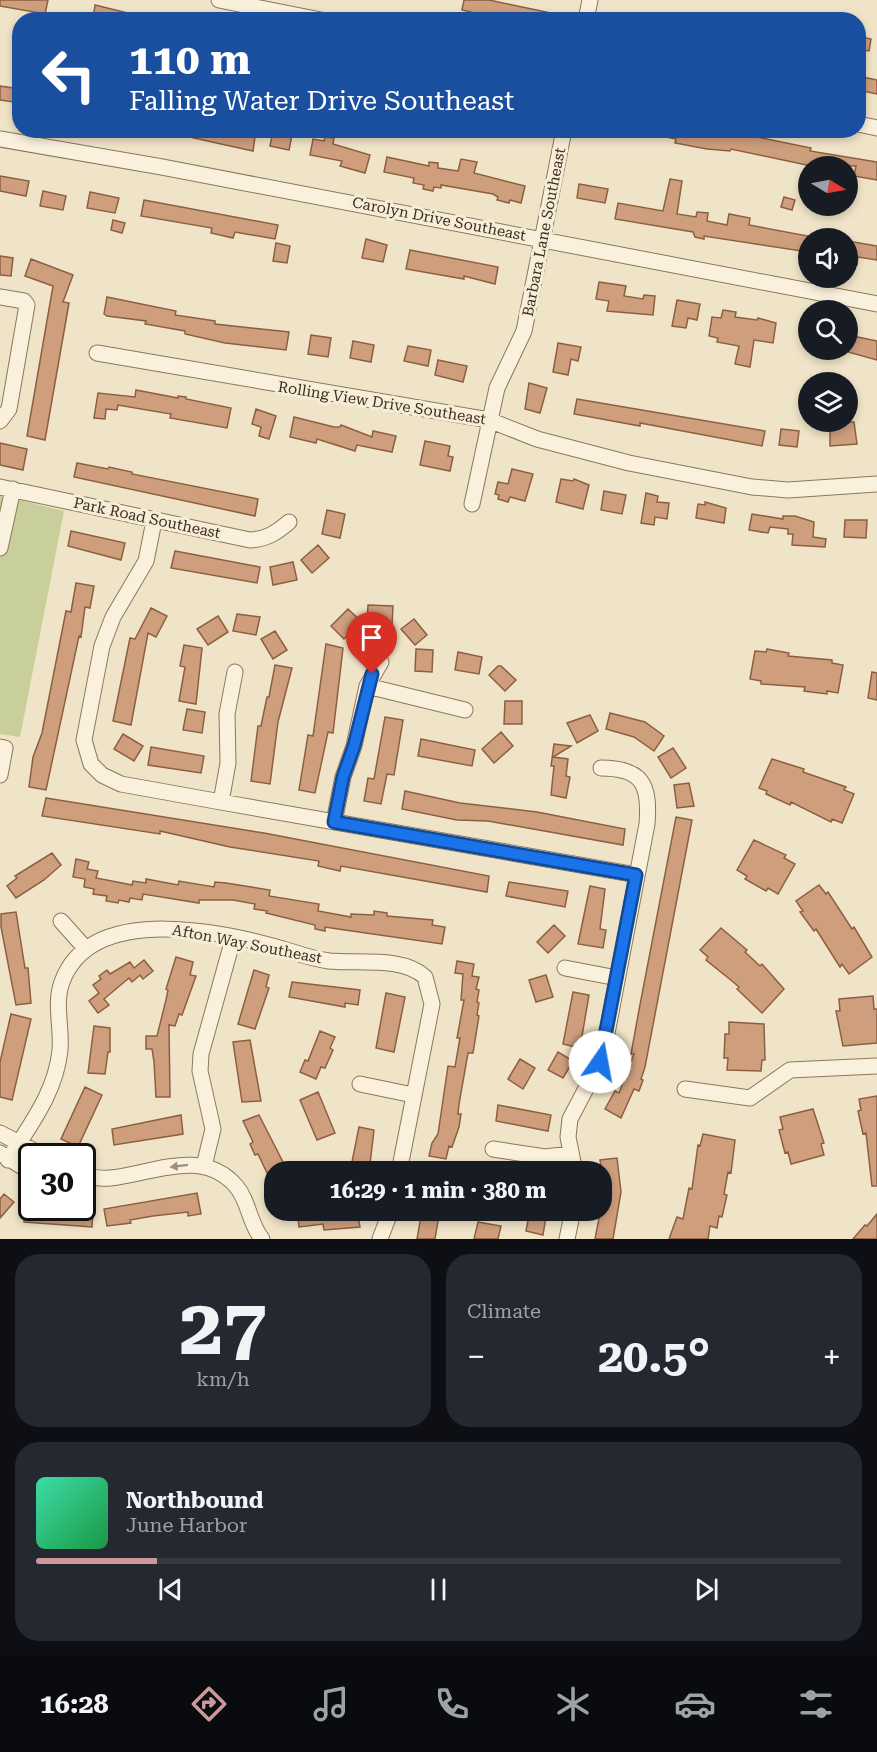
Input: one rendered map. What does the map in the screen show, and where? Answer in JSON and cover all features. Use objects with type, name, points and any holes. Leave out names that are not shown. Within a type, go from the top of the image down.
[{"type":"street","points":[[219,0],[280,12]]},
{"type":"street","name":"Barbara Lane Southeast","points":[[472,504],[500,378],[524,331],[562,138]]},
{"type":"street","name":"Carolyn Drive Southeast","points":[[0,139],[542,239],[877,304]]},
{"type":"street","points":[[0,297],[18,299],[27,305],[9,409],[0,421]]},
{"type":"street","name":"Rolling View Drive Southeast","points":[[96,353],[489,420],[537,439],[629,463],[752,487],[788,490],[877,484]]},
{"type":"street","points":[[0,548],[7,488]]},
{"type":"street","name":"Park Road Southeast","points":[[7,488],[250,540],[264,539],[276,534],[289,522]]},
{"type":"street","points":[[154,521],[146,561],[113,618],[102,646],[84,740],[87,767],[121,784],[636,875]]},
{"type":"street","points":[[334,822],[343,777],[354,746],[367,686],[381,662]]},
{"type":"street","points":[[221,802],[228,763],[227,714],[235,672]]},
{"type":"street","points":[[367,686],[465,710]]},
{"type":"street","points":[[0,747],[5,748],[0,775]]},
{"type":"street","points":[[573,1161],[568,1137],[570,1119],[600,1062],[647,824],[649,803],[640,778],[630,771],[601,768]]},
{"type":"street","points":[[61,921],[86,949]]},
{"type":"street","name":"Afton Way Southeast","points":[[18,1164],[4,1156],[19,1142],[53,1082],[61,1033],[59,991],[68,969],[86,949],[127,932],[153,927],[272,946],[314,958],[376,962],[420,972],[429,985],[432,1004],[401,1161]]},
{"type":"street","points":[[204,1166],[213,1129],[200,1071],[201,1054],[233,939]]},
{"type":"street","points":[[565,968],[616,978]]},
{"type":"street","points":[[685,1089],[750,1098],[790,1070],[877,1066]]},
{"type":"street","points":[[360,1084],[413,1095]]},
{"type":"street","points":[[0,1132],[19,1142]]},
{"type":"street","points":[[493,1149],[545,1157],[571,1154]]},
{"type":"street","points":[[96,1177],[109,1178],[177,1165],[204,1166],[217,1171],[236,1186],[262,1239]]},
{"type":"street","points":[[380,1239],[387,1221]]},
{"type":"street","points":[[567,1239],[571,1221]]},
{"type":"green space","points":[[0,495],[64,511],[20,737],[0,734]]},
{"type":"building","points":[[0,0],[48,0],[45,12],[0,6]]},
{"type":"building","points":[[464,0],[489,0],[547,12],[470,12],[462,10]]},
{"type":"building","points":[[95,5],[124,12],[94,12]]},
{"type":"building","points":[[866,38],[871,39],[869,51],[866,50]]},
{"type":"building","points":[[866,78],[877,80],[877,94],[866,92]]},
{"type":"building","points":[[0,86],[12,88],[12,102],[0,100]]},
{"type":"building","points":[[194,138],[255,138],[253,151]]},
{"type":"building","points":[[272,138],[291,138],[289,150],[270,146]]},
{"type":"building","points":[[325,138],[334,138],[333,144],[370,155],[365,173],[340,166],[342,161],[310,155],[313,139],[324,141]]},
{"type":"building","points":[[671,138],[762,138],[811,148],[810,151],[840,156],[798,156],[798,163],[731,149],[730,151],[707,149],[675,143],[676,139]]},
{"type":"building","points":[[387,157],[429,166],[429,162],[438,163],[438,168],[458,171],[461,159],[477,162],[474,173],[525,186],[521,203],[497,200],[498,197],[493,194],[441,185],[441,188],[434,187],[433,191],[423,189],[424,185],[413,183],[414,178],[384,172]]},
{"type":"building","points":[[858,159],[877,162],[877,180],[858,177]]},
{"type":"building","points":[[0,176],[29,181],[26,196],[0,191]]},
{"type":"building","points":[[670,179],[682,181],[677,214],[696,217],[697,212],[708,213],[707,221],[727,225],[729,214],[750,218],[749,225],[798,234],[798,250],[704,236],[704,239],[695,237],[693,232],[615,219],[618,203],[663,211]]},
{"type":"building","points":[[579,184],[608,189],[605,203],[577,198]]},
{"type":"building","points":[[43,191],[66,196],[63,210],[40,206]]},
{"type":"building","points":[[90,192],[119,198],[115,213],[87,208]]},
{"type":"building","points":[[784,197],[795,200],[792,210],[781,207]]},
{"type":"building","points":[[144,200],[278,225],[275,239],[235,232],[233,238],[211,233],[212,228],[141,216]]},
{"type":"building","points":[[113,220],[125,223],[122,233],[111,230]]},
{"type":"building","points":[[366,239],[387,245],[383,262],[362,258]]},
{"type":"building","points":[[276,243],[290,246],[287,263],[273,261]]},
{"type":"building","points":[[858,243],[877,246],[877,260],[858,257]]},
{"type":"building","points":[[410,250],[498,267],[495,284],[464,276],[464,279],[406,269]]},
{"type":"building","points":[[0,256],[13,258],[11,276],[0,275]]},
{"type":"building","points":[[31,259],[73,275],[63,302],[69,303],[45,440],[27,436],[53,286],[25,276]]},
{"type":"building","points":[[599,282],[626,286],[624,296],[643,299],[644,295],[655,296],[653,315],[607,311],[609,301],[596,299]]},
{"type":"building","points":[[107,297],[176,311],[175,315],[215,321],[215,324],[289,332],[286,350],[225,343],[185,334],[185,331],[145,324],[146,321],[107,316],[104,314]]},
{"type":"building","points":[[677,300],[700,304],[697,320],[688,318],[686,328],[672,326]]},
{"type":"building","points":[[723,310],[736,312],[735,317],[757,320],[758,318],[776,323],[773,343],[754,340],[750,367],[735,364],[739,346],[717,342],[718,338],[709,336],[712,317],[721,318]]},
{"type":"building","points":[[311,335],[331,338],[328,357],[308,354]]},
{"type":"building","points":[[858,337],[877,341],[877,360],[858,355]]},
{"type":"building","points":[[353,341],[374,345],[371,362],[350,358]]},
{"type":"building","points":[[558,343],[581,347],[578,361],[571,359],[568,375],[553,372]]},
{"type":"building","points":[[408,346],[431,350],[428,366],[404,361]]},
{"type":"building","points":[[438,360],[467,366],[463,382],[435,375]]},
{"type":"building","points":[[529,383],[547,388],[540,413],[525,409]]},
{"type":"building","points":[[136,390],[178,398],[178,396],[186,397],[186,399],[231,408],[227,428],[170,418],[171,414],[118,405],[117,410],[106,409],[105,419],[94,418],[98,393],[135,397]]},
{"type":"building","points":[[577,399],[765,431],[762,446],[640,423],[640,426],[574,414]]},
{"type":"building","points":[[256,409],[276,416],[269,439],[259,436],[261,427],[252,424]]},
{"type":"building","points":[[294,417],[334,427],[341,425],[372,437],[373,431],[396,436],[392,452],[357,445],[355,451],[317,439],[316,443],[290,437]]},
{"type":"building","points":[[781,429],[799,432],[797,447],[779,445]]},
{"type":"building","points":[[830,432],[855,432],[857,444],[830,446]]},
{"type":"building","points":[[425,441],[450,446],[448,456],[453,457],[450,471],[420,465]]},
{"type":"building","points":[[0,443],[27,449],[23,470],[0,465]]},
{"type":"building","points":[[77,463],[108,469],[109,467],[132,472],[132,474],[258,499],[255,516],[74,477]]},
{"type":"building","points":[[512,469],[533,474],[525,501],[510,497],[508,502],[498,499],[499,495],[495,494],[498,482],[508,484]]},
{"type":"building","points":[[561,479],[573,481],[574,479],[589,485],[583,509],[556,502]]},
{"type":"building","points":[[604,491],[626,495],[622,514],[601,510]]},
{"type":"building","points":[[646,493],[658,496],[657,502],[669,503],[667,519],[655,517],[654,525],[641,523]]},
{"type":"building","points":[[705,502],[726,508],[724,523],[696,518],[698,504],[705,505]]},
{"type":"building","points":[[327,510],[345,514],[340,538],[322,534]]},
{"type":"building","points":[[752,514],[783,519],[783,516],[795,516],[814,522],[813,537],[826,539],[825,547],[792,545],[793,534],[788,534],[788,529],[770,527],[768,533],[749,530]]},
{"type":"building","points":[[845,520],[867,520],[866,538],[844,537]]},
{"type":"building","points":[[71,531],[125,543],[121,560],[68,546]]},
{"type":"building","points":[[318,545],[329,558],[312,573],[301,560]]},
{"type":"building","points":[[175,551],[260,567],[257,583],[171,568]]},
{"type":"building","points":[[293,562],[297,580],[273,585],[270,567]]},
{"type":"building","points":[[76,583],[94,586],[90,608],[85,607],[81,637],[79,636],[46,790],[29,787],[33,757],[42,733],[66,611],[71,612]]},
{"type":"building","points":[[368,605],[393,606],[392,625],[367,624]]},
{"type":"building","points":[[151,608],[167,616],[156,637],[148,633],[131,725],[113,721],[130,638],[135,639]]},
{"type":"building","points":[[348,609],[362,622],[344,639],[331,626]]},
{"type":"building","points":[[237,614],[260,617],[256,635],[233,631]]},
{"type":"building","points":[[218,616],[228,632],[208,645],[197,629]]},
{"type":"building","points":[[414,619],[427,635],[415,645],[401,629]]},
{"type":"building","points":[[275,631],[287,650],[273,659],[261,639]]},
{"type":"building","points":[[326,644],[343,648],[333,733],[328,732],[315,793],[299,790],[308,735],[313,736]]},
{"type":"building","points":[[184,645],[202,648],[196,704],[179,701],[185,667],[180,666]]},
{"type":"building","points":[[416,649],[433,650],[432,672],[415,671]]},
{"type":"building","points":[[767,649],[789,653],[788,656],[832,660],[832,663],[843,665],[838,693],[804,691],[805,687],[761,684],[761,681],[750,679],[755,651],[766,652]]},
{"type":"building","points":[[458,652],[482,657],[479,674],[455,670]]},
{"type":"building","points":[[275,665],[292,668],[278,722],[270,784],[251,781],[258,726],[261,726]]},
{"type":"building","points":[[501,666],[516,680],[505,691],[489,675]]},
{"type":"building","points":[[872,672],[877,673],[877,700],[868,698]]},
{"type":"building","points":[[505,701],[522,701],[522,724],[504,724]]},
{"type":"building","points":[[187,709],[205,712],[202,733],[183,730]]},
{"type":"building","points":[[610,713],[645,722],[664,736],[654,751],[634,737],[606,729]]},
{"type":"building","points":[[590,715],[598,731],[577,743],[567,723]]},
{"type":"building","points":[[385,717],[403,720],[394,775],[387,774],[381,804],[364,801],[368,778],[374,779]]},
{"type":"building","points":[[501,732],[513,746],[494,763],[482,749]]},
{"type":"building","points":[[123,734],[143,746],[134,761],[114,749]]},
{"type":"building","points":[[421,739],[475,750],[472,766],[418,756]]},
{"type":"building","points":[[554,744],[571,746],[553,757],[568,759],[566,776],[570,777],[566,798],[551,795],[554,766],[551,766]]},
{"type":"building","points":[[151,747],[204,756],[201,773],[148,765]]},
{"type":"building","points":[[673,748],[686,768],[671,778],[658,757]]},
{"type":"building","points":[[772,759],[804,769],[803,772],[846,787],[844,790],[854,794],[842,823],[832,819],[831,822],[791,802],[790,805],[766,794],[767,791],[759,788]]},
{"type":"building","points":[[689,783],[694,806],[677,808],[674,785]]},
{"type":"building","points":[[405,791],[460,803],[537,812],[625,829],[623,845],[488,821],[457,820],[402,809]]},
{"type":"building","points":[[46,798],[264,833],[489,876],[487,892],[341,866],[340,871],[318,866],[319,861],[230,847],[160,831],[160,834],[42,816]]},
{"type":"building","points":[[676,817],[692,820],[641,1079],[643,1080],[639,1091],[634,1089],[621,1118],[605,1109],[615,1091],[619,1093],[634,1054],[631,1054]]},
{"type":"building","points":[[754,840],[786,855],[784,858],[795,864],[778,894],[768,888],[766,891],[745,879],[747,876],[737,870]]},
{"type":"building","points":[[52,853],[61,865],[44,880],[16,898],[7,886],[17,878],[15,876]]},
{"type":"building","points":[[76,859],[89,862],[87,869],[98,871],[96,878],[132,885],[133,881],[146,883],[146,879],[178,885],[179,881],[214,887],[215,882],[226,883],[270,890],[269,896],[319,904],[318,911],[351,917],[351,914],[374,915],[374,911],[387,913],[387,916],[433,920],[432,925],[445,927],[442,944],[325,927],[325,931],[315,929],[315,925],[266,913],[267,911],[254,909],[255,904],[233,900],[199,900],[199,903],[143,894],[142,900],[130,898],[129,902],[119,900],[118,903],[106,901],[107,896],[93,894],[94,889],[84,887],[85,879],[73,877]]},
{"type":"building","points":[[509,882],[568,891],[565,907],[506,896]]},
{"type":"building","points":[[819,885],[826,894],[828,892],[852,929],[854,927],[872,957],[849,974],[842,964],[840,967],[816,929],[814,931],[800,912],[803,911],[796,901]]},
{"type":"building","points":[[590,886],[605,889],[600,929],[606,930],[603,948],[578,944]]},
{"type":"building","points":[[16,912],[25,968],[28,968],[31,1003],[16,1005],[1,927],[1,914]]},
{"type":"building","points":[[554,925],[565,936],[548,953],[537,942]]},
{"type":"building","points":[[721,928],[747,950],[745,952],[760,966],[762,964],[784,989],[762,1013],[737,989],[739,987],[706,960],[708,957],[700,950]]},
{"type":"building","points":[[176,957],[193,962],[190,975],[196,976],[182,1015],[179,1014],[175,1026],[169,1025],[170,1097],[156,1097],[152,1049],[146,1049],[146,1036],[157,1036],[168,990],[166,989]]},
{"type":"building","points":[[144,960],[153,971],[143,979],[140,975],[132,982],[129,978],[104,999],[109,1005],[98,1013],[89,1001],[99,993],[93,985],[101,979],[99,976],[107,970],[110,974],[130,962],[134,968]]},
{"type":"building","points":[[457,961],[474,964],[472,976],[479,977],[476,989],[479,990],[477,1015],[479,1016],[473,1053],[468,1053],[459,1104],[458,1114],[461,1114],[459,1127],[452,1147],[449,1146],[446,1159],[429,1156],[432,1143],[438,1134],[448,1066],[455,1067],[460,1038],[457,1038],[464,1000],[461,1000],[463,974],[455,973]]},
{"type":"building","points":[[254,970],[269,975],[266,987],[269,988],[255,1029],[238,1024]]},
{"type":"building","points":[[546,975],[553,997],[536,1002],[529,980]]},
{"type":"building","points":[[292,982],[360,990],[358,1005],[345,1003],[345,1007],[289,997]]},
{"type":"building","points":[[573,992],[589,995],[580,1048],[563,1044]]},
{"type":"building","points":[[386,993],[405,997],[394,1052],[376,1048]]},
{"type":"building","points":[[873,996],[874,1009],[877,1009],[877,1043],[843,1046],[836,1011],[840,1011],[839,999]]},
{"type":"building","points":[[11,1014],[31,1019],[12,1100],[0,1097],[0,1062]]},
{"type":"building","points":[[729,1022],[764,1024],[765,1060],[762,1060],[761,1071],[727,1070],[728,1058],[724,1058],[725,1034],[729,1034]]},
{"type":"building","points":[[94,1026],[110,1028],[110,1052],[108,1052],[105,1074],[88,1073]]},
{"type":"building","points":[[320,1031],[335,1037],[330,1048],[333,1050],[325,1068],[321,1067],[316,1079],[300,1072],[305,1060],[308,1061]]},
{"type":"building","points":[[250,1040],[261,1101],[242,1102],[233,1042]]},
{"type":"building","points":[[558,1052],[573,1061],[563,1078],[548,1070]]},
{"type":"building","points":[[520,1059],[535,1068],[523,1089],[508,1079]]},
{"type":"building","points":[[85,1087],[102,1095],[80,1143],[70,1143],[61,1139]]},
{"type":"building","points":[[318,1092],[335,1133],[317,1140],[300,1100]]},
{"type":"building","points":[[877,1096],[877,1186],[872,1186],[866,1133],[863,1134],[858,1111],[861,1110],[859,1099]]},
{"type":"building","points":[[498,1105],[551,1115],[548,1131],[496,1121]]},
{"type":"building","points":[[813,1109],[824,1143],[821,1144],[824,1155],[791,1164],[788,1152],[785,1153],[779,1130],[783,1129],[780,1117]]},
{"type":"building","points":[[181,1115],[183,1134],[114,1145],[112,1129]]},
{"type":"building","points":[[259,1115],[282,1161],[264,1161],[264,1167],[258,1154],[255,1155],[250,1144],[253,1142],[243,1121]]},
{"type":"building","points":[[359,1127],[374,1130],[370,1161],[352,1161]]},
{"type":"building","points":[[703,1134],[735,1140],[731,1173],[728,1172],[724,1194],[727,1195],[722,1217],[719,1216],[717,1228],[710,1226],[708,1239],[669,1239],[677,1217],[683,1219],[689,1188],[692,1189],[698,1145],[700,1146]]},
{"type":"building","points":[[617,1158],[621,1192],[613,1239],[595,1239],[598,1221],[612,1221],[612,1161],[600,1160]]},
{"type":"building","points":[[197,1193],[201,1214],[188,1216],[188,1212],[153,1216],[130,1220],[131,1223],[107,1226],[104,1209]]},
{"type":"building","points":[[4,1194],[14,1202],[0,1218],[0,1199]]},
{"type":"building","points":[[877,1214],[877,1239],[853,1239],[865,1225],[867,1226]]},
{"type":"building","points":[[24,1221],[92,1221],[92,1227]]},
{"type":"building","points":[[298,1221],[359,1221],[360,1227],[324,1230],[323,1224],[299,1227]]},
{"type":"building","points":[[420,1221],[438,1221],[435,1239],[417,1239]]},
{"type":"building","points":[[528,1221],[545,1221],[543,1235],[526,1231]]},
{"type":"building","points":[[478,1222],[501,1226],[498,1239],[474,1239]]},
{"type":"route","points":[[372,674],[367,686],[354,746],[343,777],[334,822],[636,875],[600,1062]]}]
